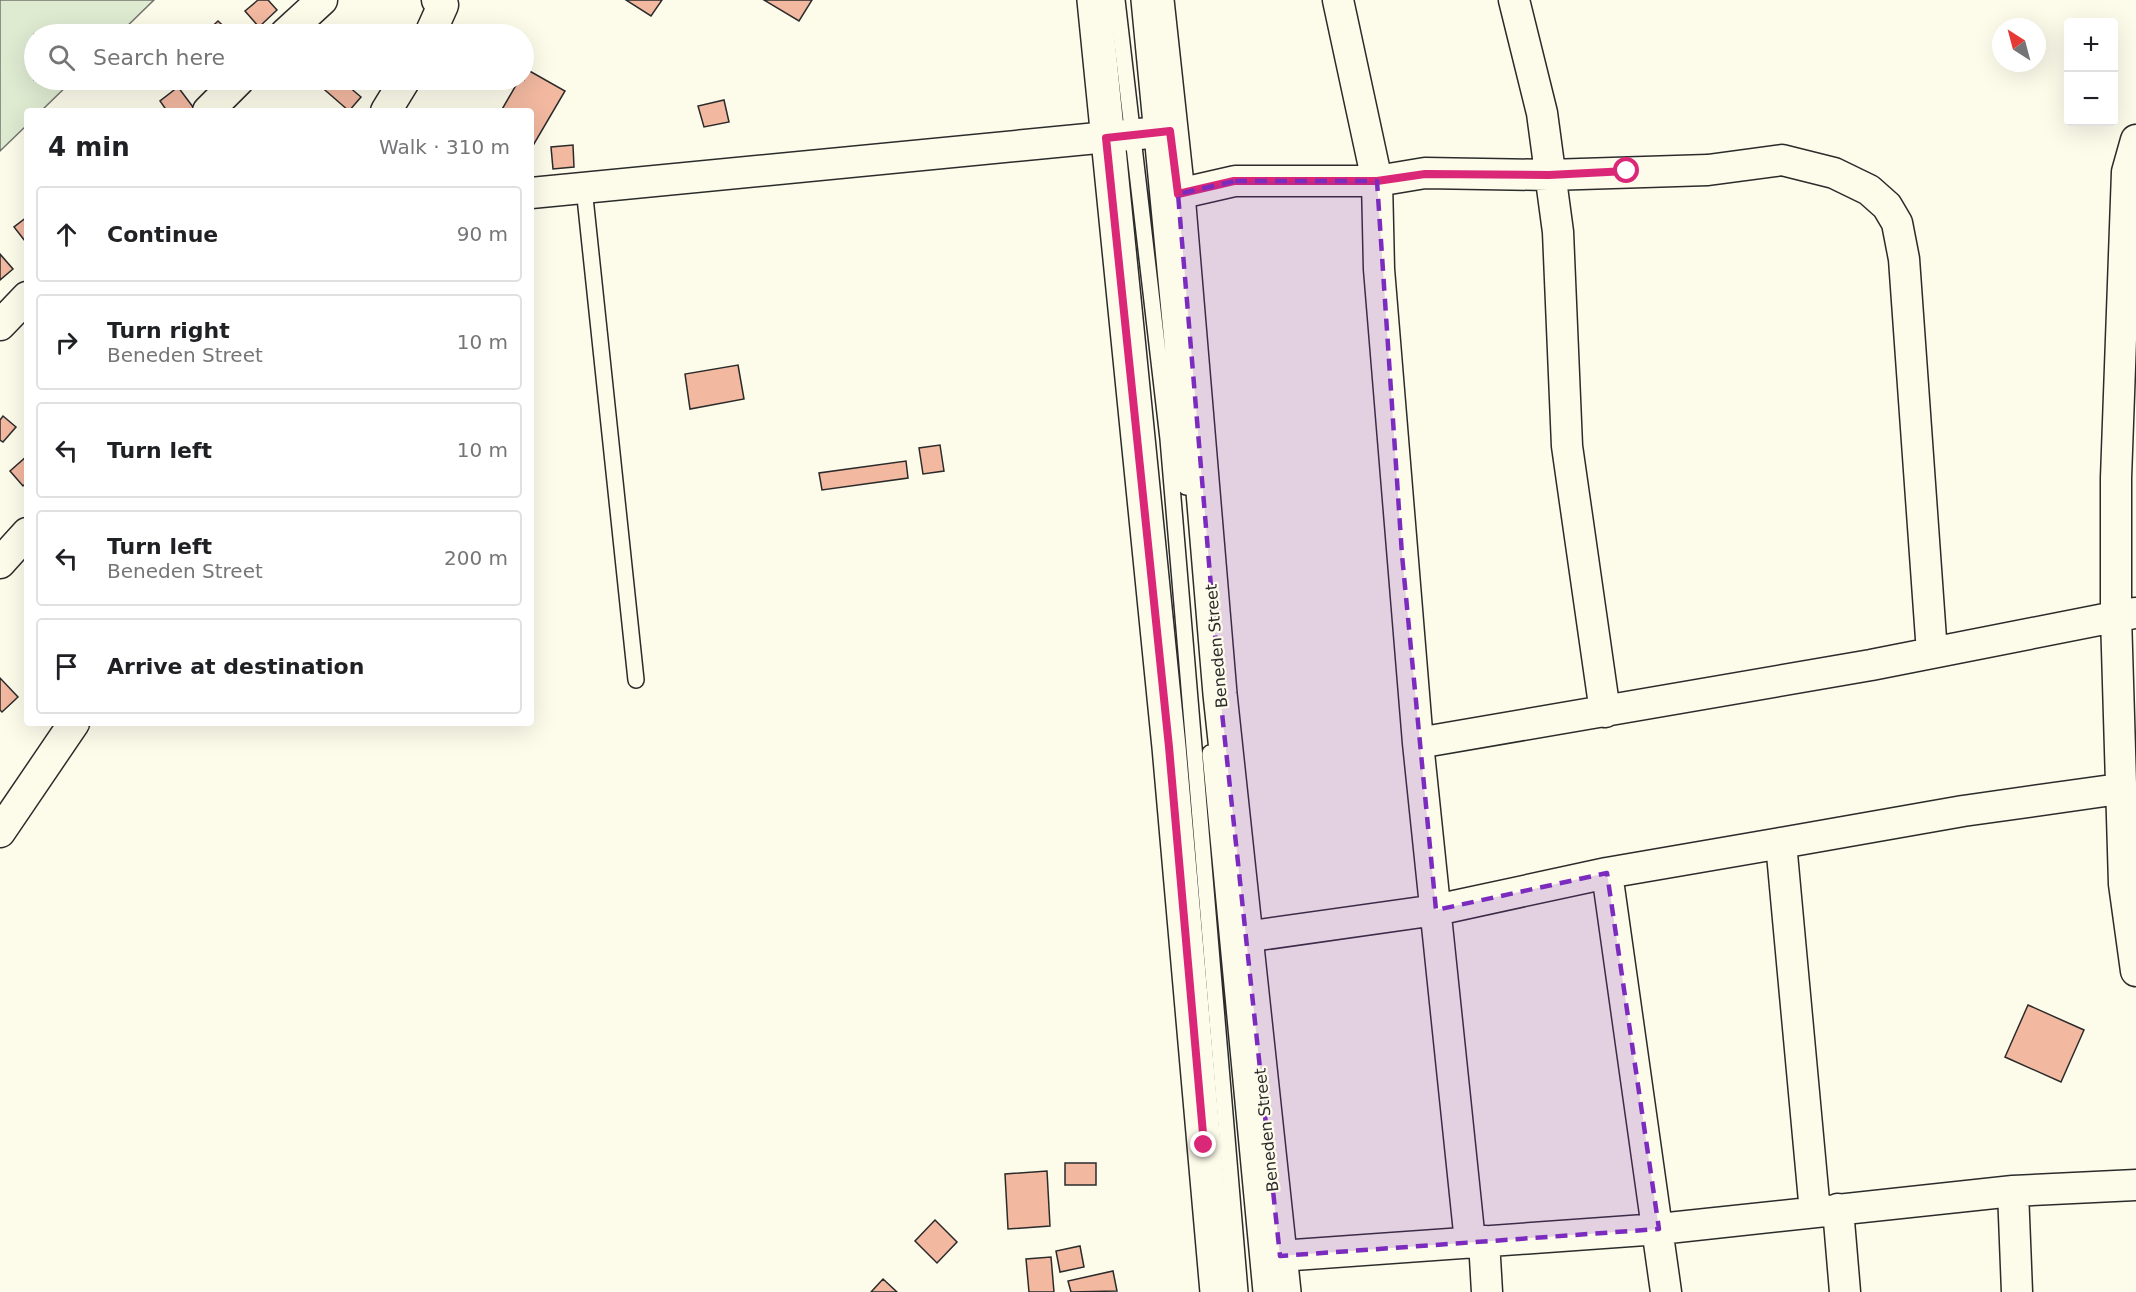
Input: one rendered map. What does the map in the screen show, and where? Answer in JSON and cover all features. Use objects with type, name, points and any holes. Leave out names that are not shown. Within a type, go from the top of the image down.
[{"type":"main road","name":"Beneden Street","points":[[1094,0],[1140,134],[1178,194],[1220,694],[1284,1292]]},
{"type":"main road","name":"Beneden Street","points":[[1157,0],[1140,134],[1169,747],[1217,1292]]},
{"type":"street","points":[[296,24],[322,0]]},
{"type":"street","points":[[434,24],[443,5],[437,0]]},
{"type":"street","points":[[1338,0],[1377,181],[1379,269],[1418,743],[1477,1241],[1487,1292]]},
{"type":"street","points":[[1514,0],[1542,113],[1558,232],[1567,446],[1605,712]]},
{"type":"street","points":[[211,108],[229,90]]},
{"type":"street","points":[[388,108],[399,90]]},
{"type":"street","points":[[534,193],[1140,134]]},
{"type":"street","points":[[2136,140],[2127,172],[2115,478],[2126,615],[2120,789],[2124,884],[2136,971]]},
{"type":"street","points":[[1178,194],[1234,181],[1377,181],[1425,174],[1549,175],[1708,170],[1782,160],[1834,173],[1869,190],[1887,206],[1897,223],[1904,258],[1932,653]]},
{"type":"street","points":[[0,325],[24,300]]},
{"type":"street","points":[[0,563],[24,536]]},
{"type":"street","points":[[1418,743],[1932,653],[2126,615]]},
{"type":"street","points":[[0,832],[72,726]]},
{"type":"street","points":[[1245,937],[1436,910],[1607,873],[1963,811],[2120,789]]},
{"type":"street","points":[[1781,843],[1826,1211],[1845,1292]]},
{"type":"street","points":[[1607,873],[1659,1229],[1666,1292]]},
{"type":"street","points":[[1280,1256],[1659,1229],[2013,1191],[2136,1185]]},
{"type":"street","points":[[2013,1191],[2017,1292]]},
{"type":"lane","points":[[1117,0],[1140,134],[1261,1292]]},
{"type":"lane","points":[[1138,0],[1140,134],[1240,1292]]},
{"type":"lane","points":[[584,188],[636,680]]},
{"type":"highlighted area","points":[[1235,181],[1377,181],[1402,555],[1436,910],[1607,873],[1659,1229],[1280,1256],[1220,694],[1178,194]]},
{"type":"green space","points":[[0,0],[154,0],[129,24],[24,24],[24,90],[63,90],[44,108],[24,108],[24,128],[0,151]]},
{"type":"building","points":[[258,0],[268,0],[277,10],[262,24],[256,24],[245,11]]},
{"type":"building","points":[[626,0],[662,0],[651,16]]},
{"type":"building","points":[[764,0],[812,0],[799,21]]},
{"type":"building","points":[[534,74],[565,91],[534,144],[534,108],[503,108],[513,90],[534,90]]},
{"type":"building","points":[[174,90],[180,90],[194,108],[165,108],[160,101]]},
{"type":"building","points":[[325,90],[353,90],[361,97],[352,108],[346,108]]},
{"type":"building","points":[[724,100],[729,122],[704,127],[698,106]]},
{"type":"building","points":[[573,145],[574,167],[553,169],[551,147]]},
{"type":"building","points":[[24,219],[24,240],[14,227]]},
{"type":"building","points":[[0,254],[13,269],[0,280]]},
{"type":"building","points":[[738,365],[744,399],[690,409],[685,374]]},
{"type":"building","points":[[3,416],[16,427],[3,442],[0,440],[0,420]]},
{"type":"building","points":[[940,445],[944,471],[923,474],[919,448]]},
{"type":"building","points":[[24,459],[23,486],[10,471]]},
{"type":"building","points":[[906,461],[908,478],[822,490],[819,473]]},
{"type":"building","points":[[0,678],[18,697],[2,712],[0,710]]},
{"type":"building","points":[[2028,1005],[2084,1030],[2061,1082],[2005,1057]]},
{"type":"building","points":[[1065,1163],[1096,1163],[1096,1185],[1065,1185]]},
{"type":"building","points":[[1047,1171],[1050,1226],[1008,1229],[1005,1174]]},
{"type":"building","points":[[935,1220],[957,1242],[937,1263],[915,1241]]},
{"type":"building","points":[[1080,1246],[1084,1267],[1060,1272],[1056,1251]]},
{"type":"building","points":[[1051,1257],[1054,1292],[1029,1292],[1026,1259]]},
{"type":"building","points":[[1113,1271],[1117,1291],[1071,1292],[1068,1281]]},
{"type":"building","points":[[883,1279],[897,1292],[871,1292]]},
{"type":"route","points":[[1204,1145],[1169,747],[1106,138],[1170,131],[1178,194],[1234,181],[1377,181],[1425,174],[1549,175],[1627,171]]}]
